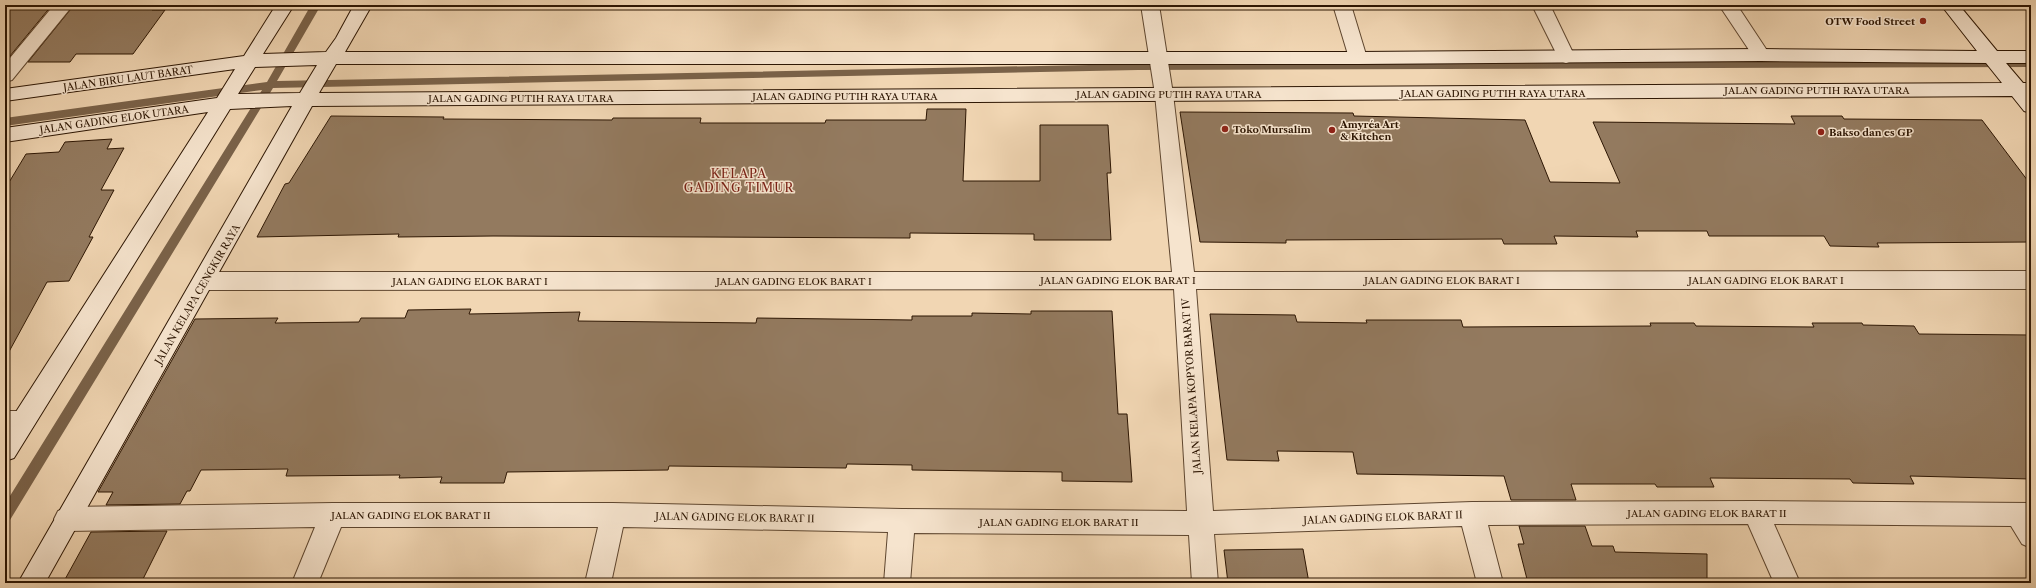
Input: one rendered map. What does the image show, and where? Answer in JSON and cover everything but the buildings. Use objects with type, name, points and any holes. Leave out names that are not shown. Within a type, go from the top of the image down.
[{"type":"street","points":[[5,76],[64,5]]},
{"type":"street","points":[[5,450],[14,421],[228,101],[285,5]]},
{"type":"street","name":"JALAN KELAPA CENGKIR RAYA","points":[[31,583],[77,518],[204,281],[327,63],[344,40],[363,5]]},
{"type":"street","name":"JALAN KELAPA KOPYOR BARAT IV","points":[[1150,5],[1164,92],[1184,280],[1205,583]]},
{"type":"street","points":[[1342,5],[1358,58]]},
{"type":"street","points":[[1540,5],[1566,57]]},
{"type":"street","points":[[1728,5],[1761,56]]},
{"type":"street","points":[[1950,5],[1999,59],[2022,88],[2031,106]]},
{"type":"street","points":[[327,63],[1761,56],[1999,59],[2031,57]]},
{"type":"street","name":"JALAN BIRU LAUT BARAT","points":[[5,95],[251,63],[307,60],[327,63]]},
{"type":"street","name":"JALAN GADING PUTIH RAYA UTARA","points":[[283,100],[308,97],[2022,88]]},
{"type":"street","name":"JALAN GADING ELOK UTARA","points":[[5,135],[228,101],[283,100]]},
{"type":"street","name":"JALAN GADING ELOK BARAT I","points":[[204,281],[2031,280]]},
{"type":"street","points":[[1756,512],[1787,583]]},
{"type":"street","name":"JALAN GADING ELOK BARAT II","points":[[77,518],[333,515],[614,515],[902,521],[1200,523],[1472,514],[1756,512],[2024,515]]},
{"type":"street","points":[[1472,514],[1490,583]]},
{"type":"street","points":[[305,583],[333,515]]},
{"type":"street","points":[[598,583],[614,515]]},
{"type":"street","points":[[2024,515],[2031,536]]},
{"type":"street","points":[[897,583],[902,521]]},
{"type":"waterway","points":[[270,85],[316,5]]},
{"type":"waterway","points":[[270,85],[1138,67],[2031,64]]},
{"type":"waterway","points":[[5,122],[270,85]]},
{"type":"waterway","points":[[5,516],[270,85]]},
{"type":"place","name":"OTW Food Street","points":[[1923,21]]},
{"type":"place","name":"Toko Mursalim","points":[[1225,129]]},
{"type":"place","name":"Amyréa Art & Kitchen","points":[[1332,130]]},
{"type":"place","name":"Bakso dan es GP","points":[[1821,132]]},
{"type":"district","name":"KELAPA GADING TIMUR","points":[[739,181]]}]
